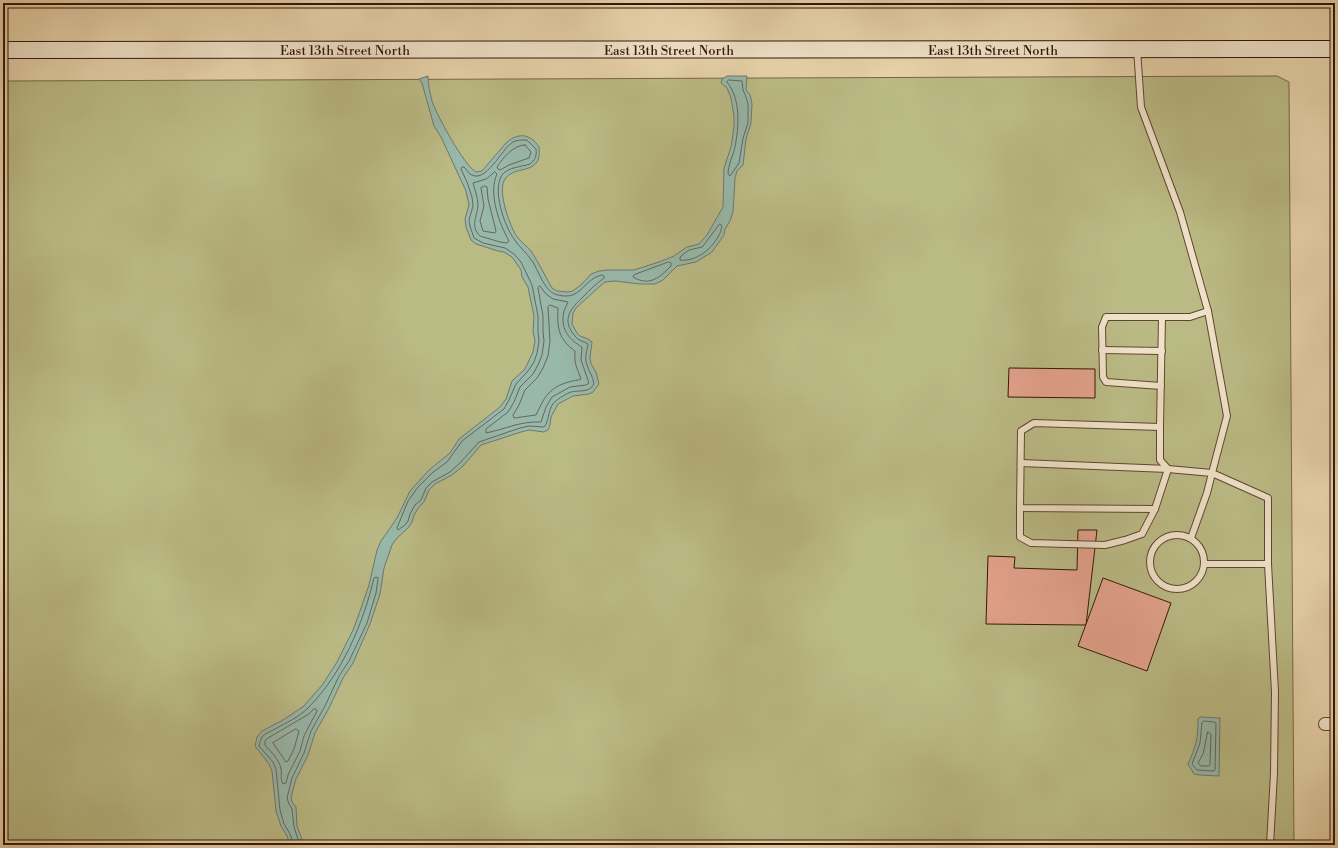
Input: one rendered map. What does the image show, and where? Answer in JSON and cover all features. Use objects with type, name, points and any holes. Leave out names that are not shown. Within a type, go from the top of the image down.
[{"type":"main road","name":"East 13th Street North","points":[[3,50],[1335,49]]},
{"type":"lane","points":[[1137,50],[1141,107],[1180,212],[1208,311],[1226,416],[1207,493],[1190,538]]},
{"type":"lane","points":[[1161,386],[1106,382],[1103,377],[1102,327],[1106,317],[1190,317],[1208,311]]},
{"type":"lane","points":[[1162,317],[1160,460],[1168,469]]},
{"type":"lane","points":[[1102,350],[1162,351]]},
{"type":"lane","points":[[1160,427],[1034,423],[1021,431],[1020,537],[1031,543],[1105,545],[1142,534],[1155,509],[1168,469]]},
{"type":"lane","points":[[1021,463],[1168,469],[1212,473],[1268,498],[1268,564],[1274,692],[1274,773],[1270,845]]},
{"type":"lane","points":[[1020,508],[1155,509]]},
{"type":"lane","points":[[1173,535],[1182,535],[1190,538],[1198,544],[1205,560],[1204,564],[1204,569],[1200,578],[1194,584],[1186,588],[1176,590],[1168,588],[1154,577],[1150,568],[1150,559],[1152,550],[1157,543],[1164,538],[1173,535]]},
{"type":"lane","points":[[1204,564],[1268,564]]},
{"type":"green space","points":[[1277,76],[1289,82],[1294,845],[3,845],[3,81]]},
{"type":"water","points":[[428,76],[432,101],[439,117],[458,151],[476,172],[482,171],[506,143],[514,137],[527,137],[533,140],[539,147],[539,157],[532,167],[513,172],[504,181],[504,202],[508,219],[515,233],[531,251],[552,288],[557,291],[573,291],[591,274],[599,271],[634,270],[674,256],[687,247],[699,244],[707,235],[723,207],[724,168],[731,147],[734,127],[731,98],[727,88],[721,83],[722,79],[727,76],[747,76],[746,90],[750,95],[752,104],[751,123],[746,139],[743,165],[737,171],[735,178],[733,212],[725,229],[724,235],[712,252],[696,262],[677,266],[663,280],[655,284],[615,281],[605,282],[576,308],[573,313],[572,324],[577,333],[592,342],[590,358],[591,364],[596,372],[599,384],[593,392],[573,396],[558,404],[551,417],[548,430],[544,432],[529,430],[481,445],[463,466],[452,475],[435,484],[429,490],[424,502],[414,515],[408,528],[392,545],[384,568],[380,594],[370,624],[353,663],[343,678],[315,733],[308,755],[296,779],[291,797],[292,802],[296,807],[297,826],[304,845],[290,845],[276,811],[272,771],[269,764],[255,746],[257,737],[262,731],[283,720],[304,706],[323,684],[337,662],[353,630],[369,585],[377,550],[381,541],[397,518],[410,491],[429,470],[450,453],[459,439],[500,407],[506,399],[512,381],[525,369],[533,352],[535,341],[533,332],[534,316],[528,287],[522,277],[521,270],[512,257],[504,252],[476,244],[471,240],[466,227],[465,219],[469,205],[466,191],[441,137],[434,126],[422,83],[419,79]]},
{"type":"water","points":[[1200,717],[1220,718],[1219,776],[1194,774],[1188,764],[1196,743],[1198,719]]},
{"type":"building","points":[[1009,368],[1095,369],[1095,398],[1008,397]]},
{"type":"building","points":[[1078,530],[1097,530],[1086,625],[986,624],[988,556],[1015,557],[1014,568],[1077,570]]},
{"type":"building","points":[[1103,578],[1171,603],[1147,671],[1078,646]]}]
